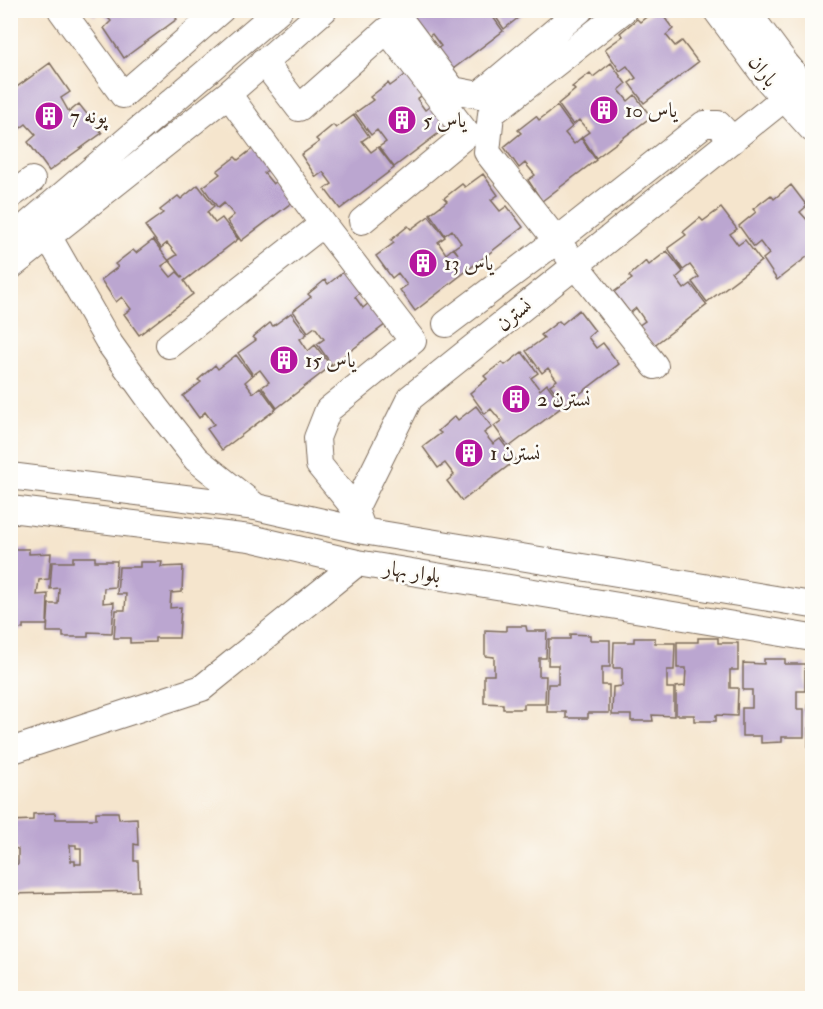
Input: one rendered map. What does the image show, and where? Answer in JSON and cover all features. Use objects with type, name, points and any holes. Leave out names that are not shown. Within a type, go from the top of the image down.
[{"type":"street","points":[[61,10],[123,95],[221,10]]},
{"type":"street","points":[[14,232],[279,10]]},
{"type":"street","points":[[10,267],[228,94],[324,10]]},
{"type":"street","points":[[393,10],[453,90],[478,95],[580,10]]},
{"type":"street","points":[[624,10],[491,114],[487,152],[574,266],[655,366]]},
{"type":"street","name":"باران","points":[[716,10],[767,79],[800,92]]},
{"type":"street","name":"باران","points":[[746,10],[800,92],[813,129]]},
{"type":"street","points":[[263,61],[299,108],[387,30],[467,134],[362,221]]},
{"type":"street","name":"نسترن","points":[[359,520],[410,398],[733,140],[800,92]]},
{"type":"street","points":[[228,94],[323,224],[413,341],[352,388],[328,410],[317,438],[319,465],[359,520]]},
{"type":"street","name":"نسترن","points":[[446,324],[704,124],[718,124],[733,140]]},
{"type":"street","points":[[132,134],[148,158]]},
{"type":"street","points":[[10,196],[32,180]]},
{"type":"street","points":[[169,345],[323,224]]},
{"type":"street","points":[[48,236],[110,344],[156,408],[196,459],[256,507]]},
{"type":"street","name":"بلوار بهار","points":[[10,476],[359,520],[813,605]]},
{"type":"street","name":"بلوار بهار","points":[[10,509],[250,538],[357,563],[813,638]]},
{"type":"street","points":[[10,751],[202,688],[357,563]]},
{"type":"building","points":[[89,10],[170,10],[177,19],[124,58],[104,28],[111,21],[101,11],[94,16]]},
{"type":"building","points":[[419,10],[477,10],[480,15],[488,10],[503,31],[449,72],[434,51],[441,46],[432,34],[425,39],[410,18]]},
{"type":"building","points":[[491,10],[528,10],[504,29]]},
{"type":"building","points":[[655,10],[659,10],[673,29],[666,35],[675,46],[682,41],[698,62],[644,103],[629,83],[636,78],[627,66],[620,71],[605,49],[623,36],[620,33],[637,19],[640,22]]},
{"type":"building","name":"پونه 7","points":[[50,63],[70,92],[61,98],[69,112],[79,104],[102,133],[49,171],[28,142],[36,135],[26,124],[18,130],[10,120],[10,92]]},
{"type":"building","name":"یاس 10","points":[[611,63],[626,84],[619,90],[628,101],[635,95],[651,117],[596,158],[582,137],[589,132],[579,120],[573,125],[558,104],[575,90],[572,87],[590,73],[593,77]]},
{"type":"building","name":"یاس 5","points":[[408,73],[424,94],[417,99],[425,110],[432,105],[448,126],[394,167],[379,147],[386,142],[377,130],[371,135],[355,113],[373,100],[370,97],[388,83],[390,86]]},
{"type":"building","points":[[557,106],[572,127],[565,133],[574,144],[581,138],[596,160],[542,201],[528,180],[535,175],[525,163],[519,168],[504,147],[521,133],[518,130],[536,116],[539,120]]},
{"type":"building","points":[[354,115],[369,136],[362,141],[371,152],[378,147],[394,168],[340,209],[325,189],[332,184],[323,172],[316,177],[301,155],[319,142],[316,139],[333,125],[336,128]]},
{"type":"building","points":[[256,146],[271,167],[264,173],[273,184],[280,179],[295,200],[241,241],[227,221],[234,215],[224,203],[218,208],[203,187],[220,174],[217,171],[235,157],[238,160]]},
{"type":"building","points":[[483,174],[498,195],[491,200],[500,211],[507,206],[523,227],[415,311],[400,290],[407,285],[398,273],[392,278],[376,256],[394,243],[391,240],[408,226],[411,229],[429,216],[445,237],[438,242],[446,254],[453,248],[458,254],[454,248],[461,243],[452,230],[445,235],[430,214],[447,201],[444,198],[462,184],[465,187]]},
{"type":"building","points":[[198,185],[214,206],[207,212],[215,223],[222,218],[238,239],[184,281],[193,294],[139,335],[124,314],[131,309],[122,297],[116,302],[101,280],[118,267],[115,264],[133,250],[136,253],[153,240],[169,261],[162,266],[171,277],[177,272],[183,278],[169,260],[177,255],[167,243],[161,248],[145,226],[163,213],[160,210],[178,196],[181,199]]},
{"type":"building","points":[[791,185],[807,206],[800,212],[809,222],[812,219],[812,253],[777,280],[763,259],[769,254],[760,242],[754,247],[739,226],[756,212],[753,209],[771,195],[774,199]]},
{"type":"building","points":[[721,208],[737,229],[730,234],[738,245],[745,240],[761,261],[707,302],[692,282],[699,277],[690,265],[683,270],[668,248],[686,235],[683,232],[700,218],[703,221]]},
{"type":"building","points":[[667,251],[683,272],[676,278],[684,289],[691,284],[707,305],[653,346],[638,326],[645,321],[636,308],[630,313],[614,292],[632,279],[629,276],[646,261],[649,265]]},
{"type":"building","points":[[346,270],[362,291],[355,297],[363,308],[370,302],[386,324],[332,365],[317,344],[324,339],[315,327],[308,332],[293,311],[311,297],[308,294],[325,280],[328,284]]},
{"type":"building","points":[[579,310],[595,331],[588,337],[596,348],[603,343],[619,364],[565,405],[550,385],[557,380],[548,368],[542,373],[526,351],[544,338],[541,335],[559,321],[562,324]]},
{"type":"building","name":"یاس 15","points":[[291,313],[307,334],[300,339],[308,351],[315,345],[331,366],[277,408],[262,387],[269,382],[260,370],[253,375],[238,353],[256,340],[253,337],[270,323],[273,326]]},
{"type":"building","name":"نسترن 2","points":[[522,352],[538,373],[531,378],[540,390],[547,384],[563,406],[509,447],[494,426],[501,421],[491,409],[485,414],[470,393],[487,379],[484,376],[502,362],[505,365]]},
{"type":"building","points":[[236,355],[252,376],[245,382],[253,393],[260,387],[276,409],[222,450],[207,429],[214,424],[205,412],[199,418],[183,396],[201,382],[198,380],[215,365],[218,369]]},
{"type":"building","name":"نسترن 1","points":[[476,406],[492,427],[484,433],[493,444],[500,439],[516,460],[462,501],[447,481],[454,475],[445,463],[438,468],[423,447],[441,433],[438,431],[455,416],[458,420]]},
{"type":"building","points":[[10,549],[29,549],[29,554],[51,553],[49,579],[39,580],[37,595],[48,594],[47,625],[23,625],[23,629],[10,630]]},
{"type":"building","points":[[73,557],[95,557],[95,561],[117,561],[115,587],[104,588],[103,603],[114,602],[112,633],[88,632],[88,637],[63,637],[63,632],[47,632],[49,604],[58,604],[59,588],[50,589],[52,562],[73,562]]},
{"type":"building","points":[[140,562],[162,562],[161,567],[183,566],[182,592],[171,593],[170,608],[181,607],[179,638],[155,638],[155,642],[130,643],[130,638],[114,638],[116,610],[125,610],[126,594],[117,594],[119,567],[140,567]]},
{"type":"building","points":[[506,626],[526,626],[527,631],[547,631],[546,658],[539,658],[539,676],[546,676],[545,704],[524,704],[524,709],[503,709],[503,704],[484,703],[484,675],[494,675],[494,657],[485,656],[485,630],[506,631]]},
{"type":"building","points":[[570,634],[590,635],[590,640],[610,640],[610,667],[602,667],[602,685],[609,685],[609,713],[588,713],[588,718],[566,718],[566,712],[547,712],[548,684],[558,684],[558,665],[548,665],[549,639],[570,639]]},
{"type":"building","points":[[634,638],[655,638],[655,643],[675,643],[674,670],[667,670],[667,688],[674,688],[674,716],[652,715],[653,721],[631,721],[631,715],[612,715],[613,687],[622,686],[622,668],[613,668],[614,642],[634,642]]},
{"type":"building","points":[[698,638],[718,638],[718,643],[738,643],[738,670],[730,670],[730,688],[738,688],[737,716],[716,715],[716,721],[694,721],[694,715],[676,715],[676,687],[685,686],[686,668],[677,668],[677,642],[698,642]]},
{"type":"building","points":[[764,659],[785,659],[785,664],[805,664],[805,691],[797,691],[797,709],[804,709],[804,737],[782,737],[782,742],[761,743],[761,736],[742,736],[742,708],[752,708],[752,690],[743,690],[743,663],[764,664]]},
{"type":"building","points":[[809,684],[812,684],[812,710],[808,710]]},
{"type":"building","points":[[808,728],[812,728],[812,756],[808,756]]},
{"type":"building","points":[[96,812],[118,812],[119,819],[137,818],[138,845],[134,844],[134,861],[138,861],[139,891],[10,894],[10,865],[18,864],[18,849],[10,847],[10,821],[33,820],[33,814],[55,813],[56,819],[96,819]],"holes":[[[70,845],[76,845],[76,848],[81,848],[81,864],[71,861]]]},
{"type":"place","name":"یاس 10","points":[[604,110]]},
{"type":"place","name":"پونه 7","points":[[49,116]]},
{"type":"place","name":"یاس 5","points":[[402,120]]},
{"type":"place","name":"یاس 13","points":[[423,263]]},
{"type":"place","name":"یاس 15","points":[[284,360]]},
{"type":"place","name":"نسترن 2","points":[[516,399]]},
{"type":"place","name":"نسترن 1","points":[[469,453]]}]
